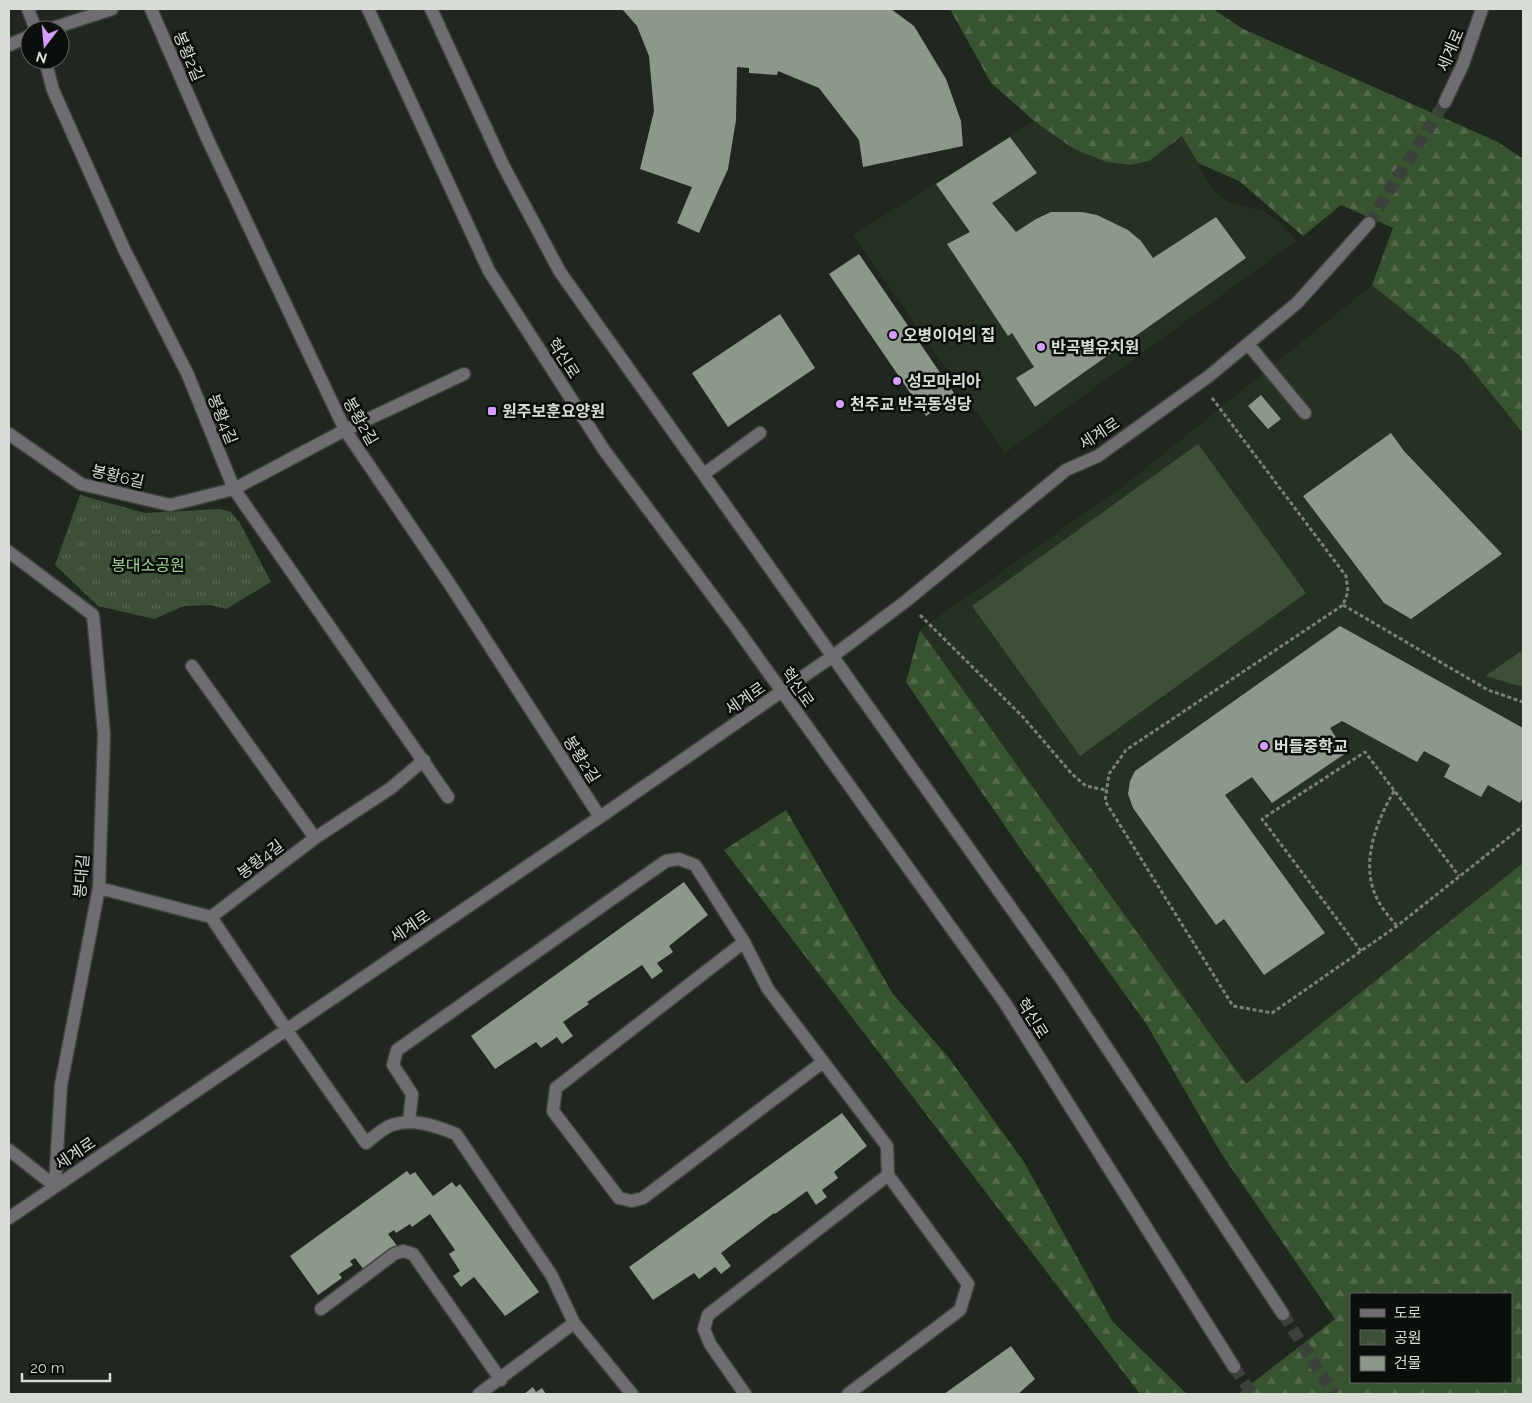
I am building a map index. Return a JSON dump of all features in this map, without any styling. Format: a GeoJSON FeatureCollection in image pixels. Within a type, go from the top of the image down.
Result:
{"type":"FeatureCollection","features":[{"type":"Feature","properties":{"kind":"street"},"geometry":{"type":"LineString","coordinates":[[70,23],[112,9]]}},
{"type":"Feature","properties":{"kind":"street","name":"봉황2길"},"geometry":{"type":"LineString","coordinates":[[152,9],[207,138],[345,430],[448,583],[600,817]]}},
{"type":"Feature","properties":{"kind":"street","name":"혁신로"},"geometry":{"type":"LineString","coordinates":[[368,9],[489,270],[604,450],[782,692],[1005,1002],[1234,1367]]}},
{"type":"Feature","properties":{"kind":"street"},"geometry":{"type":"LineString","coordinates":[[431,9],[503,165],[560,272],[1062,980],[1283,1314]]}},
{"type":"Feature","properties":{"kind":"street","name":"세계로"},"geometry":{"type":"LineString","coordinates":[[1445,102],[1463,64],[1482,9]]}},
{"type":"Feature","properties":{"kind":"street","name":"봉황4길"},"geometry":{"type":"LineString","coordinates":[[48,70],[54,90],[124,249],[188,376],[234,489],[448,797]]}},
{"type":"Feature","properties":{"kind":"street","name":"세계로"},"geometry":{"type":"LineString","coordinates":[[56,1186],[600,817],[833,656],[906,601],[1066,470],[1098,456],[1201,382],[1297,303],[1369,223]]}},
{"type":"Feature","properties":{"kind":"street"},"geometry":{"type":"LineString","coordinates":[[1248,344],[1305,413]]}},
{"type":"Feature","properties":{"kind":"street","name":"봉황6길"},"geometry":{"type":"LineString","coordinates":[[9,434],[81,484],[170,505],[234,489],[345,430],[464,374]]}},
{"type":"Feature","properties":{"kind":"street"},"geometry":{"type":"LineString","coordinates":[[704,474],[760,433]]}},
{"type":"Feature","properties":{"kind":"street","name":"봉대길"},"geometry":{"type":"LineString","coordinates":[[9,552],[93,615],[104,734],[99,888],[61,1085],[56,1186]]}},
{"type":"Feature","properties":{"kind":"street"},"geometry":{"type":"LineString","coordinates":[[192,666],[315,838]]}},
{"type":"Feature","properties":{"kind":"street","name":"봉황4길"},"geometry":{"type":"LineString","coordinates":[[211,917],[315,838],[391,788],[424,760]]}},
{"type":"Feature","properties":{"kind":"street"},"geometry":{"type":"LineString","coordinates":[[409,1122],[412,1094],[393,1065],[397,1050],[666,861],[680,859],[695,865],[744,942],[768,989],[887,1146],[888,1175],[968,1284],[960,1310],[848,1394]]}},
{"type":"Feature","properties":{"kind":"street"},"geometry":{"type":"LineString","coordinates":[[99,888],[211,917],[366,1143],[390,1125],[409,1122],[431,1124],[456,1134],[552,1276],[574,1323],[632,1394]]}},
{"type":"Feature","properties":{"kind":"street"},"geometry":{"type":"LineString","coordinates":[[744,942],[556,1088],[553,1111],[619,1198],[632,1201],[643,1198],[823,1062]]}},
{"type":"Feature","properties":{"kind":"street"},"geometry":{"type":"LineString","coordinates":[[9,1150],[56,1186],[9,1218]]}},
{"type":"Feature","properties":{"kind":"street"},"geometry":{"type":"LineString","coordinates":[[744,1394],[710,1344],[704,1329],[708,1315],[888,1175]]}},
{"type":"Feature","properties":{"kind":"street"},"geometry":{"type":"LineString","coordinates":[[321,1309],[394,1254],[403,1251],[412,1254],[501,1380]]}},
{"type":"Feature","properties":{"kind":"street"},"geometry":{"type":"LineString","coordinates":[[479,1394],[501,1380],[574,1323]]}},
{"type":"Feature","properties":{"kind":"path"},"geometry":{"type":"LineString","coordinates":[[1201,382],[1346,576],[1348,592],[1343,606],[1126,750],[1109,774],[1105,802],[1233,1006],[1272,1013],[1396,926],[1523,826]]}},
{"type":"Feature","properties":{"kind":"path"},"geometry":{"type":"LineString","coordinates":[[906,601],[1023,717],[1072,774],[1086,786],[1106,790]]}},
{"type":"Feature","properties":{"kind":"path"},"geometry":{"type":"LineString","coordinates":[[1343,606],[1488,690],[1523,702]]}},
{"type":"Feature","properties":{"kind":"path"},"geometry":{"type":"LineString","coordinates":[[1360,951],[1262,818],[1366,752],[1459,877]]}},
{"type":"Feature","properties":{"kind":"path"},"geometry":{"type":"LineString","coordinates":[[1394,791],[1381,813],[1374,831],[1370,870],[1380,904],[1396,926]]}},
{"type":"Feature","properties":{"kind":"shaded area","name":"반곡별유치원"},"geometry":{"type":"Polygon","coordinates":[[[1034,121],[1074,149],[1106,162],[1130,165],[1149,161],[1182,136],[1212,188],[1228,202],[1264,211],[1281,223],[1296,241],[1005,453],[853,235],[1034,121]]]}},
{"type":"Feature","properties":{"kind":"shaded area","name":"버들중학교"},"geometry":{"type":"Polygon","coordinates":[[[1372,285],[1461,357],[1523,433],[1523,863],[1246,1085],[920,630],[1134,478],[1372,285]]]}},
{"type":"Feature","properties":{"kind":"green space"},"geometry":{"type":"Polygon","coordinates":[[[950,9],[1213,9],[1243,29],[1498,142],[1523,159],[1523,433],[1461,357],[1372,285],[1393,228],[1341,205],[1303,236],[1239,181],[1198,163],[1182,136],[1149,161],[1130,165],[1106,162],[1074,149],[1034,121],[991,83],[950,9]]]}},
{"type":"Feature","properties":{"kind":"green space"},"geometry":{"type":"Polygon","coordinates":[[[1198,444],[1306,593],[1080,756],[972,606],[1198,444]]]}},
{"type":"Feature","properties":{"kind":"green space","name":"봉대소공원"},"geometry":{"type":"Polygon","coordinates":[[[80,495],[145,513],[220,509],[231,512],[240,523],[271,582],[226,609],[211,605],[184,606],[154,619],[98,606],[55,565],[80,495]]]}},
{"type":"Feature","properties":{"kind":"green space"},"geometry":{"type":"Polygon","coordinates":[[[920,630],[1246,1084],[1523,863],[1523,1394],[1238,1394],[1335,1319],[1221,1153],[1147,1025],[1020,848],[906,682],[920,630]]]}},
{"type":"Feature","properties":{"kind":"green space"},"geometry":{"type":"Polygon","coordinates":[[[1523,650],[1523,687],[1485,676],[1523,650]]]}},
{"type":"Feature","properties":{"kind":"green space"},"geometry":{"type":"Polygon","coordinates":[[[786,810],[893,994],[949,1058],[1024,1162],[1113,1322],[1187,1394],[1140,1394],[724,850],[786,810]]]}},
{"type":"Feature","properties":{"kind":"building"},"geometry":{"type":"Polygon","coordinates":[[[622,9],[891,9],[914,26],[946,79],[961,121],[963,146],[863,167],[859,140],[819,88],[778,71],[777,75],[749,73],[749,68],[737,67],[736,120],[728,169],[699,233],[677,223],[692,187],[640,169],[654,111],[649,56],[637,26],[622,9]]]}},
{"type":"Feature","properties":{"kind":"building"},"geometry":{"type":"Polygon","coordinates":[[[1010,137],[1037,173],[992,203],[1016,232],[1051,212],[1082,212],[1097,215],[1128,230],[1141,241],[1153,258],[1216,217],[1246,258],[1035,407],[1016,378],[1034,367],[1012,333],[1008,336],[947,244],[970,232],[936,184],[1010,137]]]}},
{"type":"Feature","properties":{"kind":"building","name":"오병이어의 집"},"geometry":{"type":"Polygon","coordinates":[[[859,254],[956,396],[926,416],[829,274],[859,254]]]}},
{"type":"Feature","properties":{"kind":"building"},"geometry":{"type":"Polygon","coordinates":[[[780,314],[815,368],[728,427],[692,373],[780,314]]]}},
{"type":"Feature","properties":{"kind":"building"},"geometry":{"type":"Polygon","coordinates":[[[1261,395],[1281,419],[1268,429],[1248,406],[1261,395]]]}},
{"type":"Feature","properties":{"kind":"building"},"geometry":{"type":"Polygon","coordinates":[[[1391,433],[1404,451],[1502,554],[1411,619],[1384,603],[1303,496],[1391,433]]]}},
{"type":"Feature","properties":{"kind":"building"},"geometry":{"type":"Polygon","coordinates":[[[1340,626],[1523,728],[1523,797],[1520,803],[1488,785],[1481,797],[1444,777],[1450,765],[1424,751],[1417,762],[1342,721],[1330,728],[1346,753],[1272,803],[1252,777],[1225,795],[1325,933],[1264,975],[1224,919],[1216,925],[1133,808],[1128,794],[1130,781],[1135,771],[1340,626]]]}},
{"type":"Feature","properties":{"kind":"building"},"geometry":{"type":"Polygon","coordinates":[[[684,882],[708,915],[669,946],[673,952],[657,963],[663,971],[652,979],[642,965],[587,1002],[589,1004],[563,1022],[573,1036],[562,1044],[557,1037],[541,1048],[536,1042],[495,1069],[471,1036],[684,882]]]}},
{"type":"Feature","properties":{"kind":"building"},"geometry":{"type":"Polygon","coordinates":[[[842,1113],[867,1146],[834,1172],[838,1178],[822,1190],[827,1197],[816,1205],[807,1191],[721,1253],[731,1266],[721,1274],[715,1267],[699,1279],[694,1273],[653,1300],[629,1267],[842,1113]]]}},
{"type":"Feature","properties":{"kind":"building"},"geometry":{"type":"Polygon","coordinates":[[[407,1171],[410,1175],[415,1172],[433,1196],[452,1182],[456,1187],[460,1184],[539,1292],[505,1316],[474,1277],[461,1287],[453,1276],[460,1271],[449,1254],[455,1250],[430,1214],[412,1227],[410,1224],[396,1233],[394,1230],[388,1234],[398,1247],[364,1270],[355,1258],[350,1261],[353,1265],[339,1274],[342,1278],[318,1295],[290,1256],[407,1171]]]}},
{"type":"Feature","properties":{"kind":"building"},"geometry":{"type":"Polygon","coordinates":[[[1011,1346],[1035,1379],[1018,1394],[944,1394],[1011,1346]]]}},
{"type":"Feature","properties":{"kind":"building"},"geometry":{"type":"Polygon","coordinates":[[[533,1387],[536,1392],[542,1388],[546,1394],[524,1394],[533,1387]]]}},
{"type":"Feature","properties":{"kind":"tunnel"},"geometry":{"type":"LineString","coordinates":[[1369,223],[1445,102]]}},
{"type":"Feature","properties":{"kind":"tunnel"},"geometry":{"type":"LineString","coordinates":[[1283,1314],[1334,1394]]}},
{"type":"Feature","properties":{"kind":"tunnel"},"geometry":{"type":"LineString","coordinates":[[1234,1367],[1252,1394]]}},
{"type":"Feature","properties":{"kind":"place","name":"오병이어의 집"},"geometry":{"type":"Point","coordinates":[893,335]}},
{"type":"Feature","properties":{"kind":"place","name":"반곡별유치원"},"geometry":{"type":"Point","coordinates":[1041,347]}},
{"type":"Feature","properties":{"kind":"place","name":"성모마리아"},"geometry":{"type":"Point","coordinates":[897,381]}},
{"type":"Feature","properties":{"kind":"place","name":"천주교 반곡동성당"},"geometry":{"type":"Point","coordinates":[840,404]}},
{"type":"Feature","properties":{"kind":"place","name":"원주보훈요양원"},"geometry":{"type":"Point","coordinates":[492,411]}},
{"type":"Feature","properties":{"kind":"place","name":"버들중학교"},"geometry":{"type":"Point","coordinates":[1264,746]}}]}
